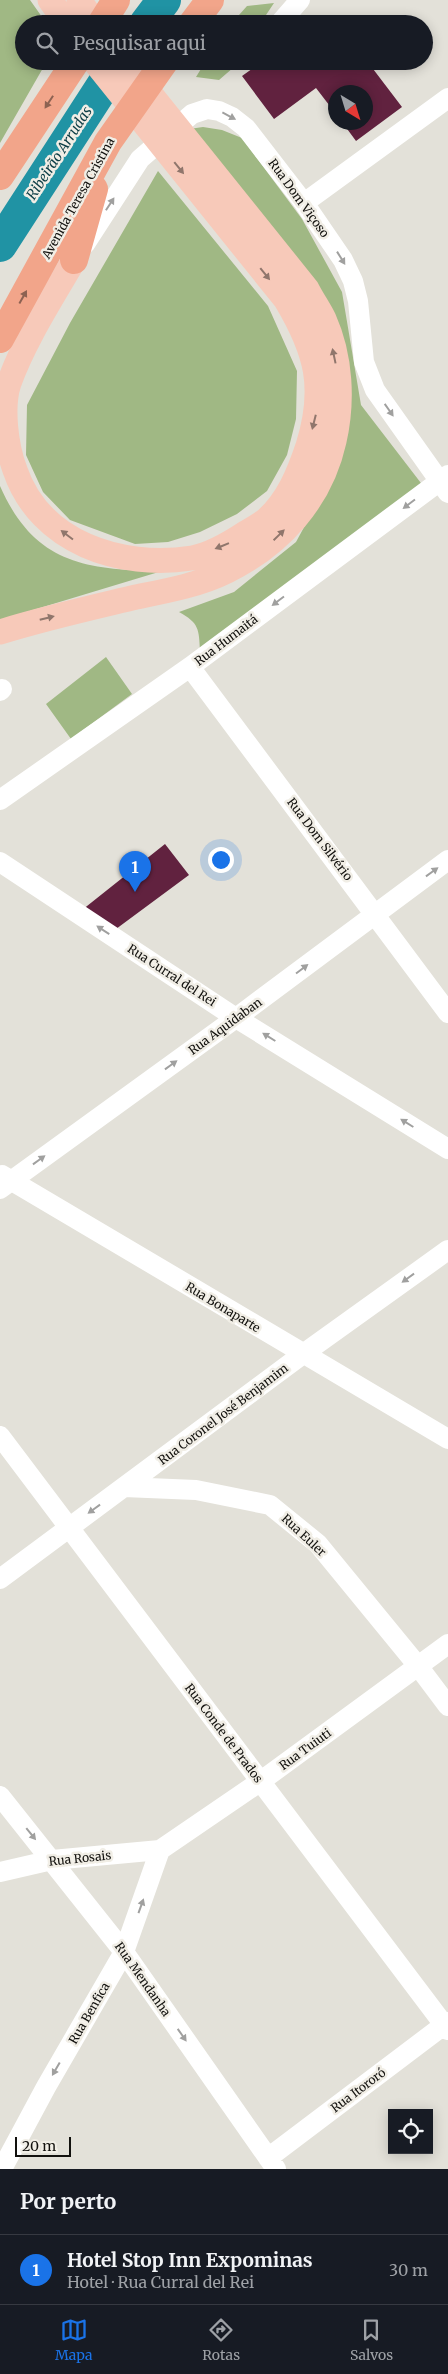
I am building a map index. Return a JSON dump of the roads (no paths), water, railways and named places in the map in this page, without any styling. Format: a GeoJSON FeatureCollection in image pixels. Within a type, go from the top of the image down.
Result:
{"type":"FeatureCollection","features":[{"type":"Feature","properties":{"kind":"highway"},"geometry":{"type":"LineString","coordinates":[[107,15],[116,0]]}},
{"type":"Feature","properties":{"kind":"highway"},"geometry":{"type":"LineString","coordinates":[[199,15],[210,0]]}},
{"type":"Feature","properties":{"kind":"highway"},"geometry":{"type":"LineString","coordinates":[[0,176],[70,70]]}},
{"type":"Feature","properties":{"kind":"highway","name":"Avenida Teresa Cristina"},"geometry":{"type":"LineString","coordinates":[[0,339],[108,142],[159,70]]}},
{"type":"Feature","properties":{"kind":"highway"},"geometry":{"type":"LineString","coordinates":[[74,260],[108,142]]}},
{"type":"Feature","properties":{"kind":"main road"},"geometry":{"type":"LineString","coordinates":[[50,0],[61,15]]}},
{"type":"Feature","properties":{"kind":"main road"},"geometry":{"type":"LineString","coordinates":[[79,0],[90,15]]}},
{"type":"Feature","properties":{"kind":"main road"},"geometry":{"type":"LineString","coordinates":[[74,260],[37,325],[9,384],[5,421],[8,444],[19,483],[37,513],[72,540],[111,555],[146,560],[193,558],[231,542],[266,520],[286,498],[300,470],[318,408],[317,381],[312,354],[301,325],[286,300],[101,70]]}},
{"type":"Feature","properties":{"kind":"main road"},"geometry":{"type":"LineString","coordinates":[[0,632],[41,619],[173,589],[226,572],[269,545],[296,519],[318,486],[331,455],[339,419],[340,386],[333,350],[324,319],[306,289],[254,221],[131,70]]}},
{"type":"Feature","properties":{"kind":"street"},"geometry":{"type":"LineString","coordinates":[[287,15],[300,0]]}},
{"type":"Feature","properties":{"kind":"street"},"geometry":{"type":"LineString","coordinates":[[304,203],[448,98]]}},
{"type":"Feature","properties":{"kind":"street","name":"Rua Dom Viçoso"},"geometry":{"type":"LineString","coordinates":[[74,260],[140,159],[192,114],[206,109],[219,111],[232,117],[246,128],[304,203],[343,260],[353,281],[358,301],[364,362],[375,390],[445,483]]}},
{"type":"Feature","properties":{"kind":"street","name":"Rua Humaitá"},"geometry":{"type":"LineString","coordinates":[[0,800],[445,483]]}},
{"type":"Feature","properties":{"kind":"street","name":"Rua Dom Silvério"},"geometry":{"type":"LineString","coordinates":[[190,666],[376,913],[448,1013]]}},
{"type":"Feature","properties":{"kind":"street","name":"Rua Aquidaban"},"geometry":{"type":"LineString","coordinates":[[4,1181],[236,1018],[448,860]]}},
{"type":"Feature","properties":{"kind":"street","name":"Rua Curral del Rei"},"geometry":{"type":"LineString","coordinates":[[0,862],[236,1018],[448,1149]]}},
{"type":"Feature","properties":{"kind":"street","name":"Rua Bonaparte"},"geometry":{"type":"LineString","coordinates":[[4,1181],[448,1438]]}},
{"type":"Feature","properties":{"kind":"street","name":"Rua Coronel José Benjamim"},"geometry":{"type":"LineString","coordinates":[[0,1580],[303,1354],[448,1250]]}},
{"type":"Feature","properties":{"kind":"street","name":"Rua Conde de Prados"},"geometry":{"type":"LineString","coordinates":[[0,1436],[447,2025]]}},
{"type":"Feature","properties":{"kind":"street","name":"Rua Euler"},"geometry":{"type":"LineString","coordinates":[[124,1487],[196,1490],[270,1505],[318,1544],[418,1666],[448,1706]]}},
{"type":"Feature","properties":{"kind":"street","name":"Rua Tuiuti"},"geometry":{"type":"LineString","coordinates":[[160,1850],[261,1781],[448,1644]]}},
{"type":"Feature","properties":{"kind":"street","name":"Rua Mendanha"},"geometry":{"type":"LineString","coordinates":[[0,1796],[124,1952],[272,2164]]}},
{"type":"Feature","properties":{"kind":"street","name":"Rua Rosais"},"geometry":{"type":"LineString","coordinates":[[0,1872],[52,1860],[160,1850]]}},
{"type":"Feature","properties":{"kind":"street","name":"Rua Benfica"},"geometry":{"type":"LineString","coordinates":[[2,2169],[46,2087],[124,1952],[160,1850]]}},
{"type":"Feature","properties":{"kind":"street","name":"Rua Itororó"},"geometry":{"type":"LineString","coordinates":[[272,2164],[447,2025]]}},
{"type":"Feature","properties":{"kind":"waterway","name":"Ribeirão Arrudas"},"geometry":{"type":"LineString","coordinates":[[153,15],[164,0]]}},
{"type":"Feature","properties":{"kind":"waterway","name":"Ribeirão Arrudas"},"geometry":{"type":"LineString","coordinates":[[0,245],[113,70]]}},
{"type":"Feature","properties":{"kind":"place","name":"Hotel Stop Inn Expominas"},"geometry":{"type":"Point","coordinates":[135,892]}}]}
